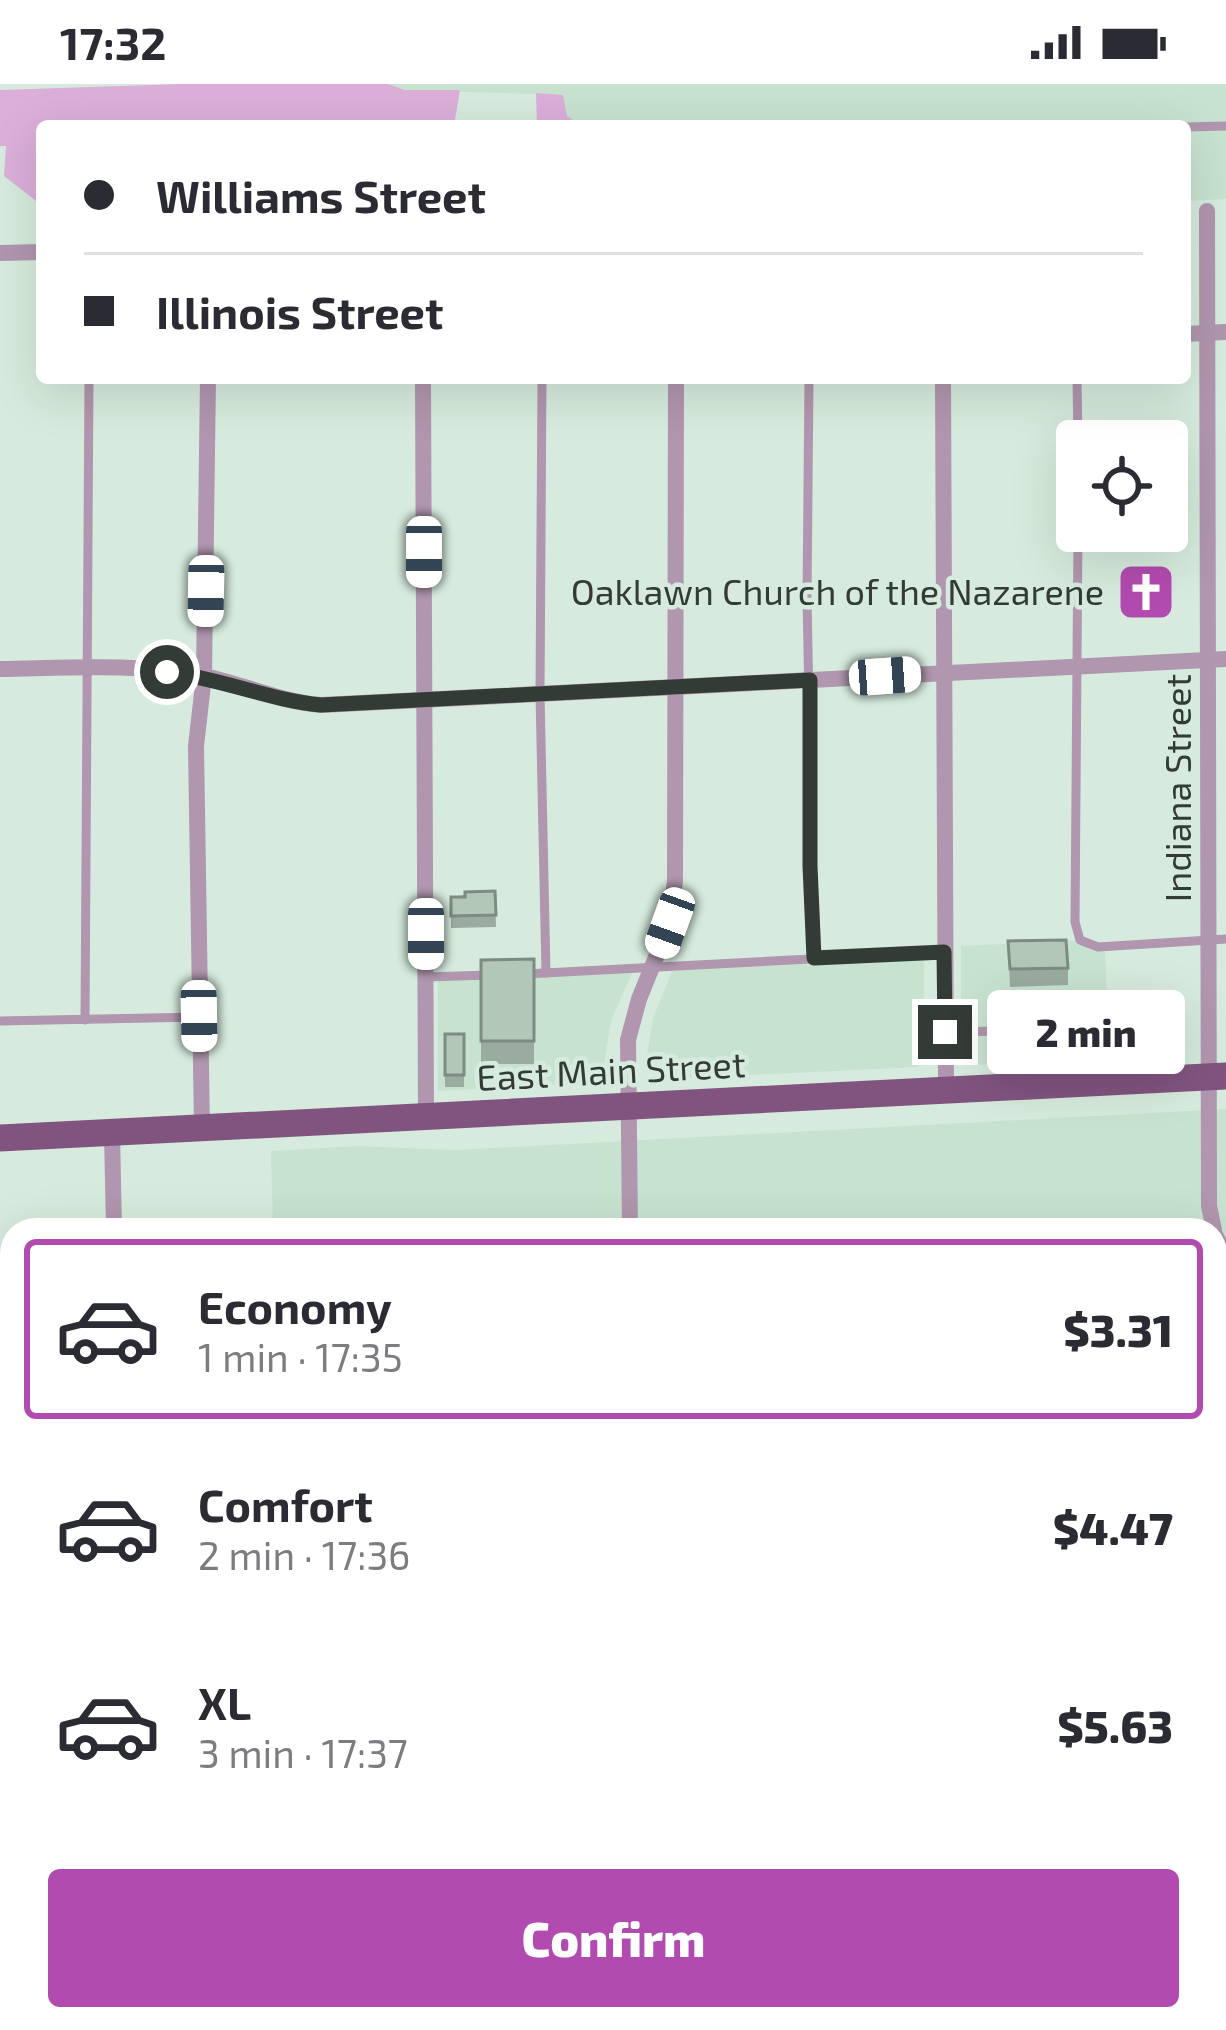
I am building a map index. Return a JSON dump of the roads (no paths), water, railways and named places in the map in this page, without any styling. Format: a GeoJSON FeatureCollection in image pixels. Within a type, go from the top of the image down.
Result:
{"type":"FeatureCollection","features":[{"type":"Feature","properties":{"kind":"main road","name":"East Main Street"},"geometry":{"type":"LineString","coordinates":[[0,1138],[1219,1077]]}},
{"type":"Feature","properties":{"kind":"street","name":"Indiana Street"},"geometry":{"type":"LineString","coordinates":[[1207,211],[1217,333],[1219,1077],[1212,1218]]}},
{"type":"Feature","properties":{"kind":"street"},"geometry":{"type":"LineString","coordinates":[[0,253],[36,253]]}},
{"type":"Feature","properties":{"kind":"street"},"geometry":{"type":"LineString","coordinates":[[202,1129],[196,746],[204,676],[208,384]]}},
{"type":"Feature","properties":{"kind":"street"},"geometry":{"type":"LineString","coordinates":[[424,384],[426,1116]]}},
{"type":"Feature","properties":{"kind":"street"},"geometry":{"type":"LineString","coordinates":[[630,1218],[628,1040],[670,923],[675,880],[676,384]]}},
{"type":"Feature","properties":{"kind":"street"},"geometry":{"type":"LineString","coordinates":[[943,384],[946,1090]]}},
{"type":"Feature","properties":{"kind":"street"},"geometry":{"type":"LineString","coordinates":[[0,668],[130,667],[204,676],[298,703],[1218,659]]}},
{"type":"Feature","properties":{"kind":"street"},"geometry":{"type":"LineString","coordinates":[[112,1133],[114,1218]]}},
{"type":"Feature","properties":{"kind":"lane"},"geometry":{"type":"LineString","coordinates":[[1191,127],[1226,126]]}},
{"type":"Feature","properties":{"kind":"lane"},"geometry":{"type":"LineString","coordinates":[[86,1020],[88,384]]}},
{"type":"Feature","properties":{"kind":"lane"},"geometry":{"type":"LineString","coordinates":[[542,384],[540,694],[546,973]]}},
{"type":"Feature","properties":{"kind":"lane"},"geometry":{"type":"LineString","coordinates":[[809,384],[814,958]]}},
{"type":"Feature","properties":{"kind":"lane"},"geometry":{"type":"LineString","coordinates":[[1077,384],[1078,420]]}},
{"type":"Feature","properties":{"kind":"lane"},"geometry":{"type":"LineString","coordinates":[[1077,552],[1075,922],[1080,940],[1105,947],[1218,940]]}},
{"type":"Feature","properties":{"kind":"lane"},"geometry":{"type":"LineString","coordinates":[[426,977],[944,952]]}},
{"type":"Feature","properties":{"kind":"lane"},"geometry":{"type":"LineString","coordinates":[[0,1021],[199,1016]]}},
{"type":"Feature","properties":{"kind":"lane"},"geometry":{"type":"LineString","coordinates":[[945,1032],[1003,1031],[1003,1054],[1085,1052],[1087,1084]]}},
{"type":"Feature","properties":{"kind":"place","name":"Oaklawn Church of the Nazarene"},"geometry":{"type":"Point","coordinates":[1146,592]}}]}
